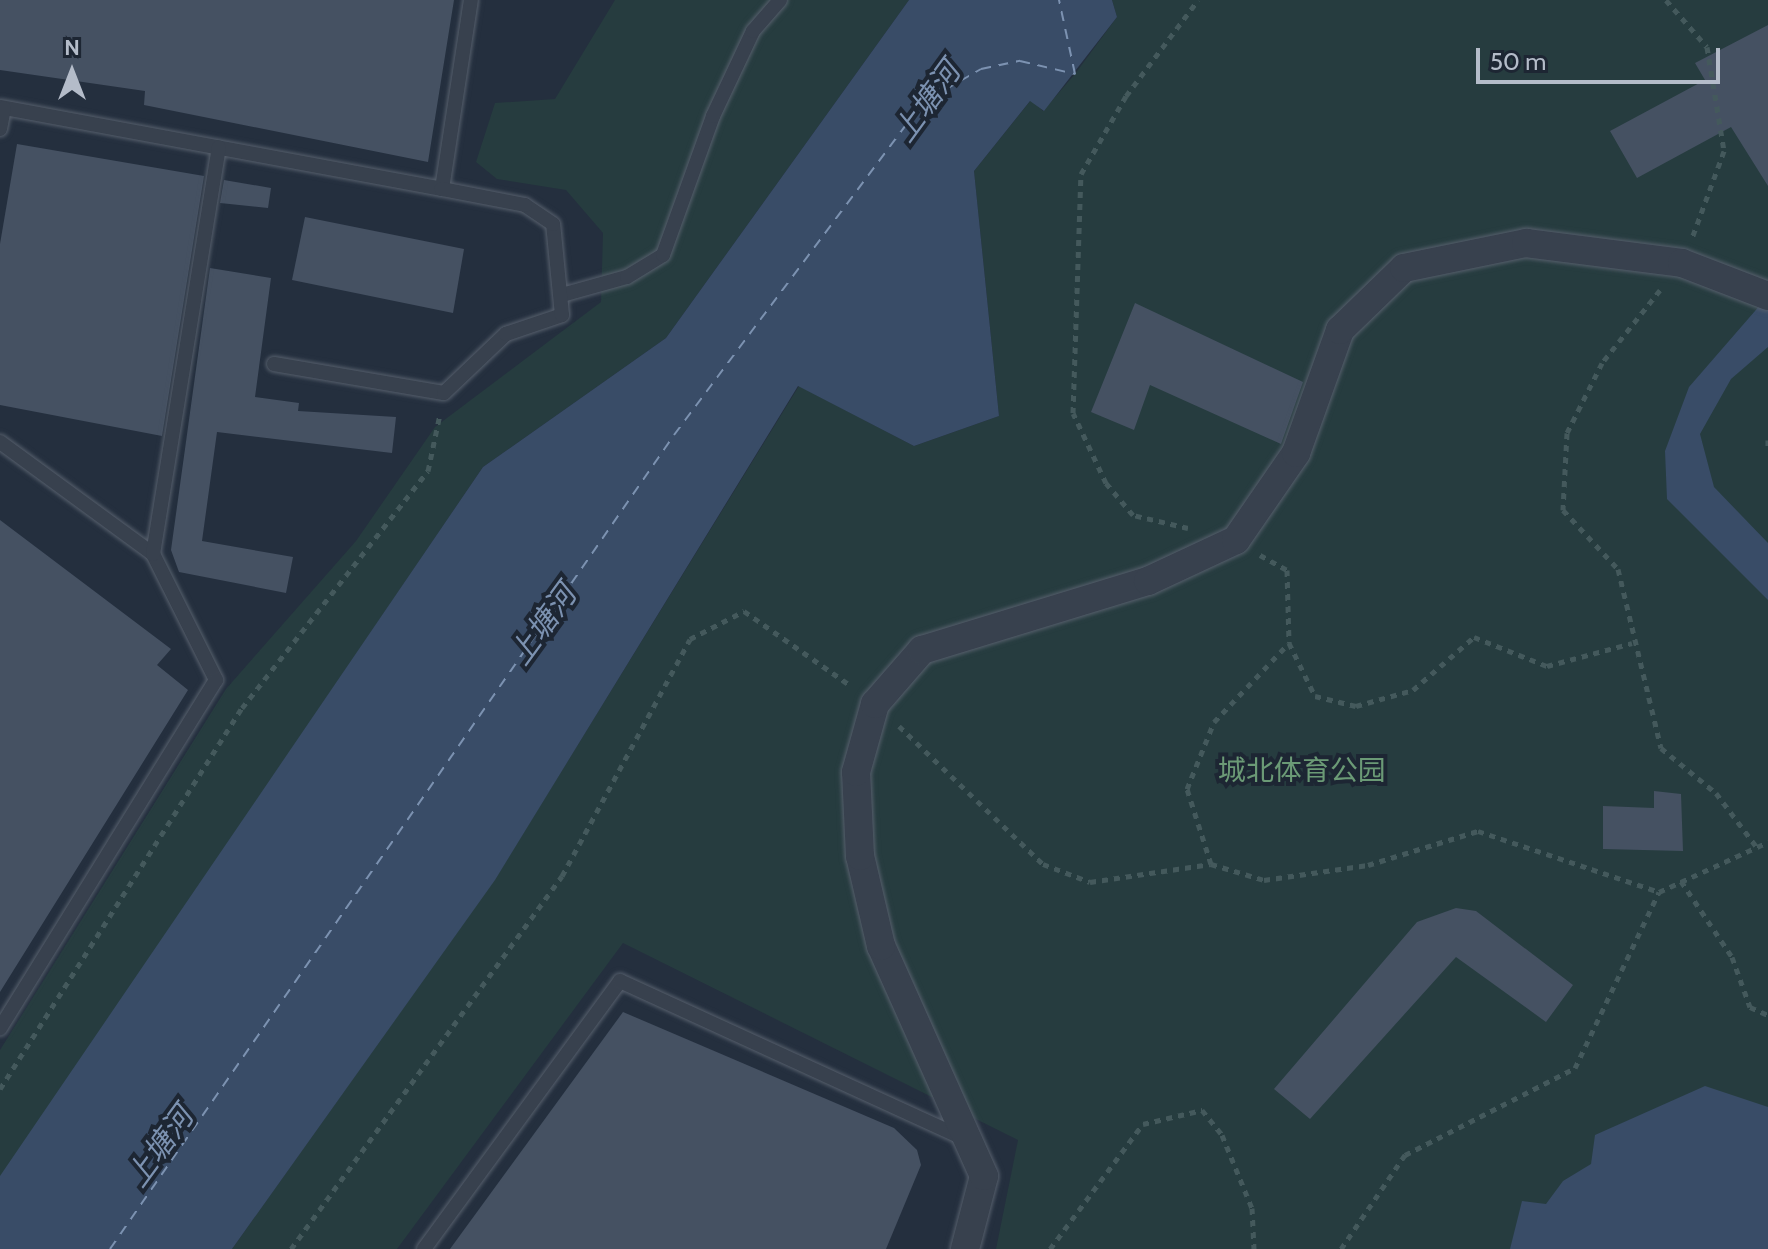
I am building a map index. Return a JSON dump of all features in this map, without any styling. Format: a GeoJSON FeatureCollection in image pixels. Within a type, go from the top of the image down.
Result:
{"type":"FeatureCollection","features":[{"type":"Feature","properties":{"kind":"street"},"geometry":{"type":"LineString","coordinates":[[965,1249],[984,1176],[976,1147],[881,946],[863,871],[856,772],[875,704],[922,650],[1148,581],[1236,540],[1296,453],[1340,330],[1404,268],[1526,243],[1682,263],[1768,296]]}},
{"type":"Feature","properties":{"kind":"lane"},"geometry":{"type":"LineString","coordinates":[[442,189],[471,0]]}},
{"type":"Feature","properties":{"kind":"lane"},"geometry":{"type":"LineString","coordinates":[[562,295],[627,277],[663,255],[713,116],[753,31],[780,0]]}},
{"type":"Feature","properties":{"kind":"lane"},"geometry":{"type":"LineString","coordinates":[[0,129],[2,108],[525,205],[553,224],[562,315],[506,334],[444,393],[274,364]]}},
{"type":"Feature","properties":{"kind":"lane"},"geometry":{"type":"LineString","coordinates":[[153,554],[219,147]]}},
{"type":"Feature","properties":{"kind":"lane"},"geometry":{"type":"LineString","coordinates":[[0,442],[153,554],[216,680],[0,1028]]}},
{"type":"Feature","properties":{"kind":"lane"},"geometry":{"type":"LineString","coordinates":[[424,1249],[620,981],[976,1147]]}},
{"type":"Feature","properties":{"kind":"path"},"geometry":{"type":"LineString","coordinates":[[1198,0],[1126,96],[1081,174],[1073,413],[1106,483],[1133,515],[1236,540],[1287,570],[1289,643],[1315,696],[1356,706],[1413,690],[1474,637],[1547,666],[1632,643]]}},
{"type":"Feature","properties":{"kind":"path"},"geometry":{"type":"LineString","coordinates":[[1666,0],[1707,47],[1724,151],[1682,263],[1602,363],[1567,433],[1563,510],[1618,569],[1632,643],[1661,748],[1716,793],[1756,846]]}},
{"type":"Feature","properties":{"kind":"path"},"geometry":{"type":"LineString","coordinates":[[0,1089],[242,708],[428,471],[444,393]]}},
{"type":"Feature","properties":{"kind":"path"},"geometry":{"type":"LineString","coordinates":[[1768,440],[1768,449]]}},
{"type":"Feature","properties":{"kind":"path"},"geometry":{"type":"LineString","coordinates":[[291,1249],[562,876],[690,639],[744,611],[875,704],[1043,864],[1090,882],[1211,864],[1264,880],[1368,865],[1478,831],[1659,892]]}},
{"type":"Feature","properties":{"kind":"path"},"geometry":{"type":"LineString","coordinates":[[1211,864],[1187,789],[1214,722],[1289,643]]}},
{"type":"Feature","properties":{"kind":"path"},"geometry":{"type":"LineString","coordinates":[[1341,1249],[1405,1155],[1575,1068],[1659,892],[1768,842]]}},
{"type":"Feature","properties":{"kind":"path"},"geometry":{"type":"LineString","coordinates":[[1681,881],[1732,957],[1750,1007],[1768,1015]]}},
{"type":"Feature","properties":{"kind":"path"},"geometry":{"type":"LineString","coordinates":[[1050,1249],[1143,1124],[1202,1110],[1222,1135],[1252,1208],[1254,1249]]}},
{"type":"Feature","properties":{"kind":"green space"},"geometry":{"type":"Polygon","coordinates":[[[615,0],[909,0],[666,338],[483,467],[0,1179],[0,1050],[226,689],[356,541],[435,427],[601,302],[603,233],[566,190],[497,179],[476,162],[495,103],[555,99],[615,0]]]}},
{"type":"Feature","properties":{"kind":"green space","name":"城北体育公园"},"geometry":{"type":"Polygon","coordinates":[[[1112,0],[1768,0],[1768,1249],[996,1249],[1018,1140],[623,943],[397,1249],[232,1249],[495,879],[799,386],[914,446],[999,416],[974,171],[1031,100],[1043,111],[1075,74],[1117,17],[1112,0]]]}},
{"type":"Feature","properties":{"kind":"water","name":"上塘河"},"geometry":{"type":"Polygon","coordinates":[[[909,0],[1112,0],[1117,17],[1044,111],[1030,101],[974,171],[999,416],[914,446],[798,386],[495,880],[232,1249],[0,1249],[0,1176],[483,467],[666,338],[909,0]]]}},
{"type":"Feature","properties":{"kind":"water"},"geometry":{"type":"Polygon","coordinates":[[[1768,296],[1768,347],[1731,379],[1700,434],[1714,487],[1768,543],[1768,600],[1667,499],[1665,451],[1689,387],[1768,296]]]}},
{"type":"Feature","properties":{"kind":"water"},"geometry":{"type":"Polygon","coordinates":[[[1705,1086],[1768,1107],[1768,1249],[1510,1249],[1522,1201],[1546,1204],[1563,1181],[1591,1164],[1595,1135],[1705,1086]]]}},
{"type":"Feature","properties":{"kind":"building"},"geometry":{"type":"Polygon","coordinates":[[[0,0],[454,0],[428,162],[144,105],[145,91],[0,70],[0,0]]]}},
{"type":"Feature","properties":{"kind":"building"},"geometry":{"type":"Polygon","coordinates":[[[1768,25],[1768,186],[1731,127],[1637,178],[1610,131],[1705,80],[1695,63],[1768,25]]]}},
{"type":"Feature","properties":{"kind":"building"},"geometry":{"type":"Polygon","coordinates":[[[17,144],[204,176],[162,436],[0,405],[0,244],[17,144]]]}},
{"type":"Feature","properties":{"kind":"building"},"geometry":{"type":"Polygon","coordinates":[[[224,180],[271,188],[268,208],[220,203],[224,180]]]}},
{"type":"Feature","properties":{"kind":"building"},"geometry":{"type":"Polygon","coordinates":[[[305,217],[464,249],[453,313],[292,280],[305,217]]]}},
{"type":"Feature","properties":{"kind":"building"},"geometry":{"type":"Polygon","coordinates":[[[210,268],[271,278],[255,397],[299,403],[298,411],[396,417],[392,453],[217,432],[202,541],[293,557],[286,593],[179,572],[171,550],[210,268]]]}},
{"type":"Feature","properties":{"kind":"building"},"geometry":{"type":"Polygon","coordinates":[[[1135,303],[1303,382],[1281,444],[1150,385],[1134,430],[1091,412],[1135,303]]]}},
{"type":"Feature","properties":{"kind":"building"},"geometry":{"type":"Polygon","coordinates":[[[0,520],[171,649],[157,665],[188,690],[0,992],[0,520]]]}},
{"type":"Feature","properties":{"kind":"building"},"geometry":{"type":"Polygon","coordinates":[[[1654,791],[1681,794],[1683,851],[1603,849],[1603,806],[1654,808],[1654,791]]]}},
{"type":"Feature","properties":{"kind":"building"},"geometry":{"type":"Polygon","coordinates":[[[1456,908],[1476,911],[1573,985],[1546,1022],[1456,957],[1310,1119],[1274,1089],[1417,922],[1456,908]]]}},
{"type":"Feature","properties":{"kind":"building"},"geometry":{"type":"Polygon","coordinates":[[[623,1012],[894,1128],[917,1150],[921,1165],[886,1249],[450,1249],[623,1012]]]}},
{"type":"Feature","properties":{"kind":"ferry route"},"geometry":{"type":"LineString","coordinates":[[110,1249],[674,435],[909,121],[929,99],[981,69],[1020,61],[1075,74],[1059,0]]}}]}
